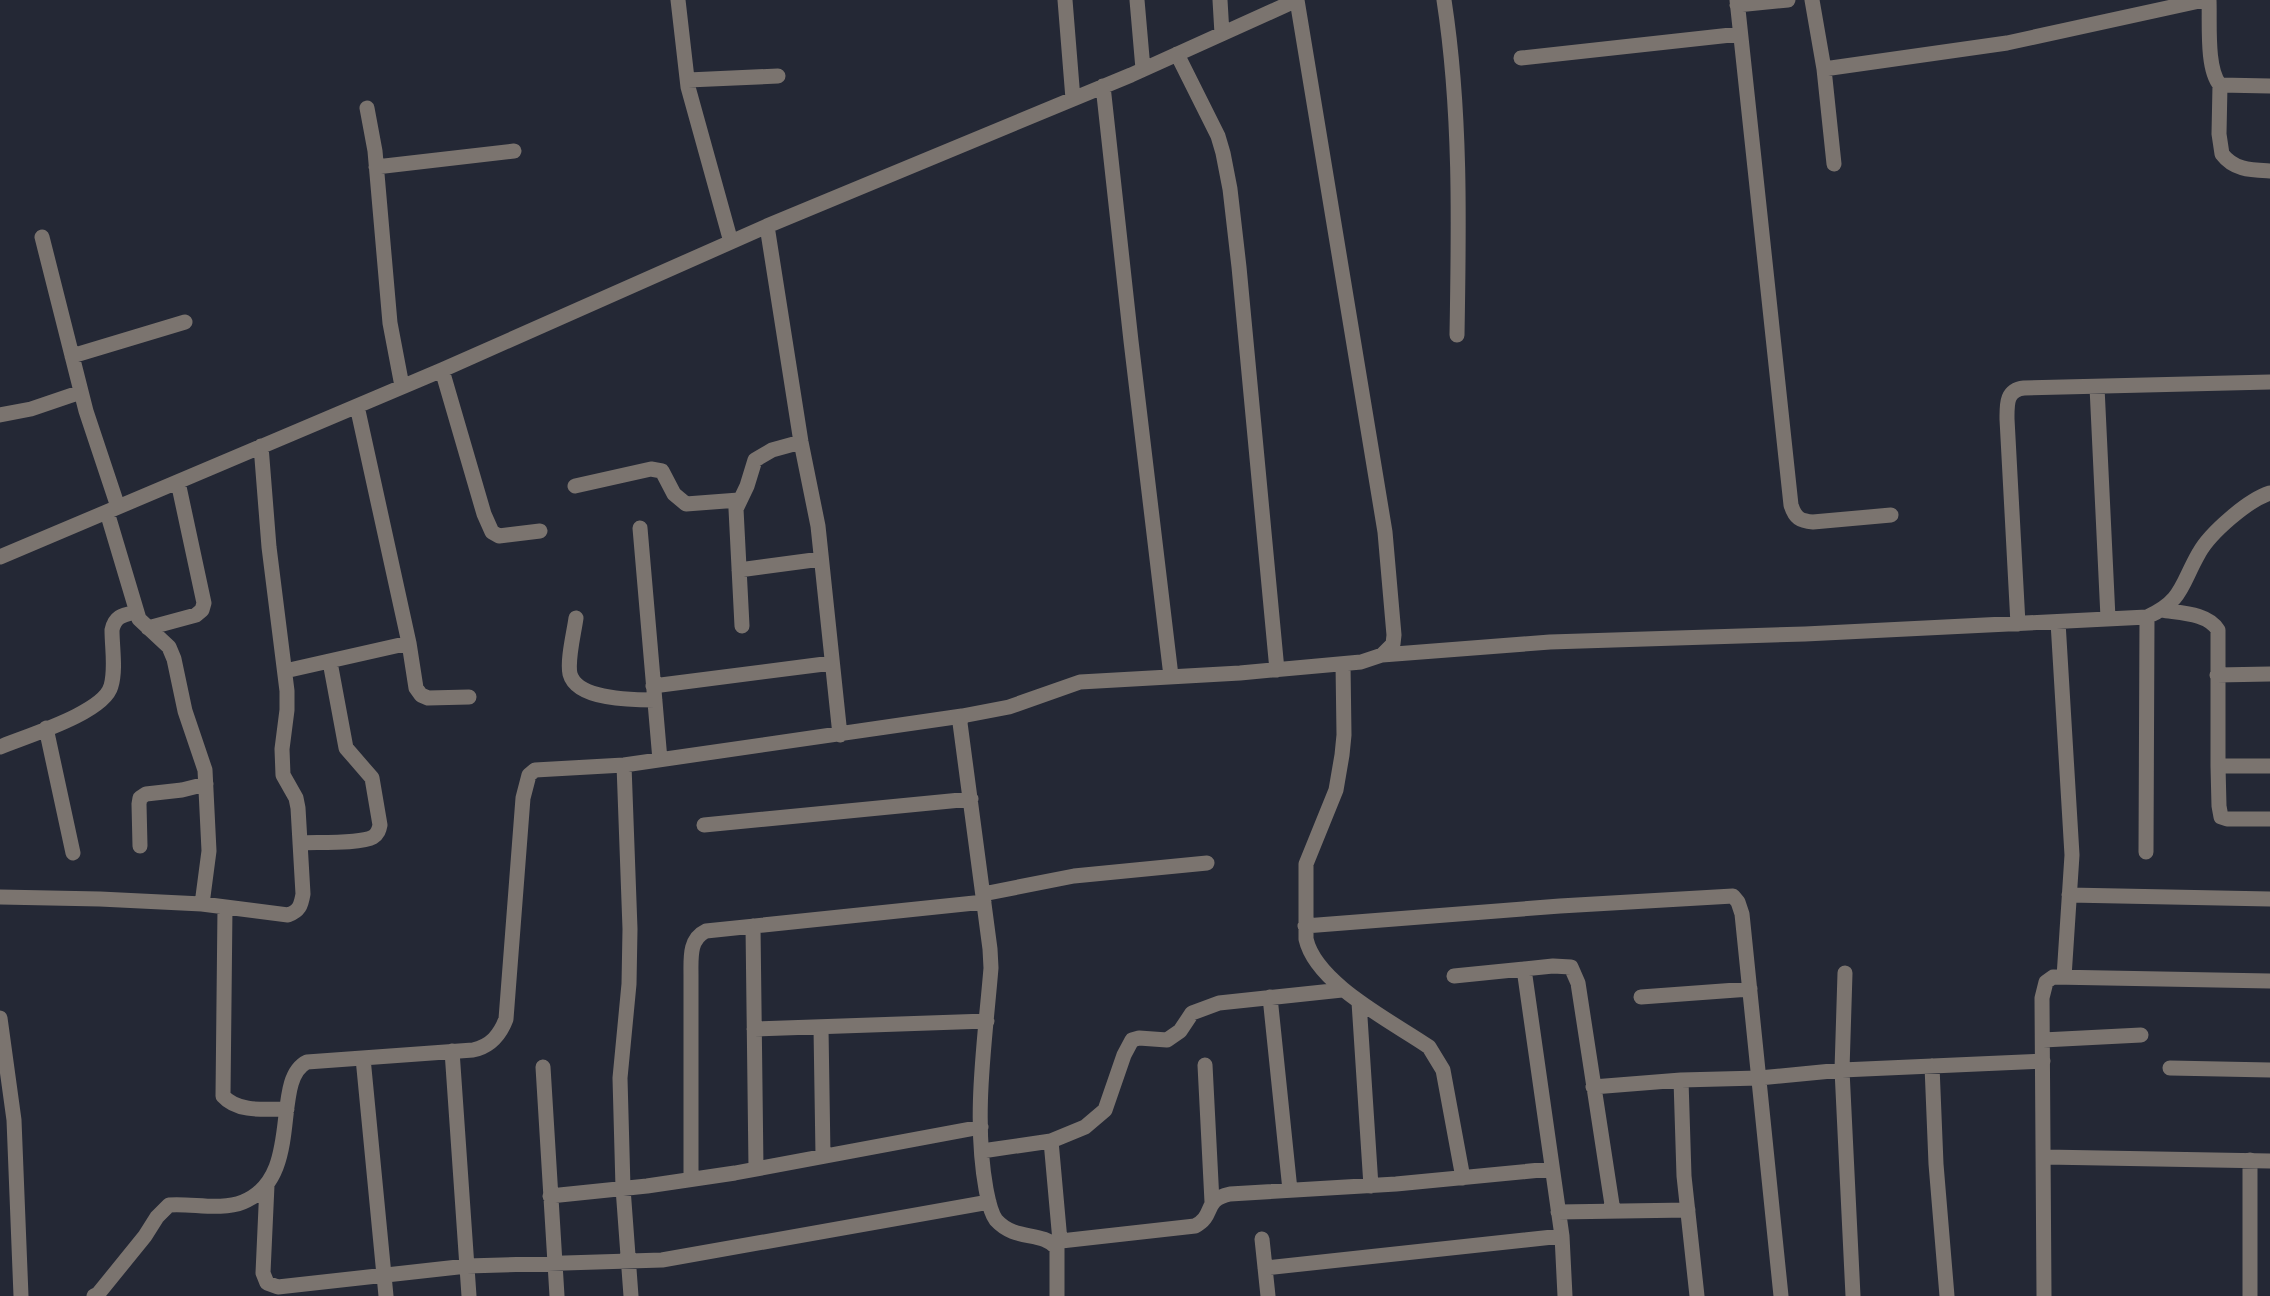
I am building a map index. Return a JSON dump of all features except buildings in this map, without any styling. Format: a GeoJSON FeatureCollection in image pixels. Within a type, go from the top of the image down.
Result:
{"type":"FeatureCollection","features":[{"type":"Feature","properties":{"kind":"street"},"geometry":{"type":"LineString","coordinates":[[678,0],[688,80],[731,242]]}},
{"type":"Feature","properties":{"kind":"street"},"geometry":{"type":"LineString","coordinates":[[1065,0],[1072,99]]}},
{"type":"Feature","properties":{"kind":"street"},"geometry":{"type":"LineString","coordinates":[[1137,0],[1143,69]]}},
{"type":"Feature","properties":{"kind":"street"},"geometry":{"type":"LineString","coordinates":[[1220,0],[1222,34]]}},
{"type":"Feature","properties":{"kind":"street"},"geometry":{"type":"LineString","coordinates":[[0,557],[442,370],[767,226],[1143,69],[1297,0],[1385,532],[1394,635],[1393,644],[1382,655]]}},
{"type":"Feature","properties":{"kind":"street"},"geometry":{"type":"LineString","coordinates":[[1444,0],[1449,27],[1454,105],[1459,235],[1457,335]]}},
{"type":"Feature","properties":{"kind":"street"},"geometry":{"type":"LineString","coordinates":[[1788,0],[1737,2],[1791,505],[1794,515],[1801,521],[1891,515]]}},
{"type":"Feature","properties":{"kind":"street"},"geometry":{"type":"LineString","coordinates":[[1812,0],[1824,69],[1834,164]]}},
{"type":"Feature","properties":{"kind":"street"},"geometry":{"type":"LineString","coordinates":[[1824,69],[2007,43],[2207,0],[2212,66],[2215,79],[2220,85],[2219,134],[2222,154],[2235,166],[2270,171]]}},
{"type":"Feature","properties":{"kind":"street"},"geometry":{"type":"LineString","coordinates":[[1521,58],[1740,34]]}},
{"type":"Feature","properties":{"kind":"street"},"geometry":{"type":"LineString","coordinates":[[1176,54],[1218,136],[1230,189],[1277,670]]}},
{"type":"Feature","properties":{"kind":"street"},"geometry":{"type":"LineString","coordinates":[[688,80],[778,76]]}},
{"type":"Feature","properties":{"kind":"street"},"geometry":{"type":"LineString","coordinates":[[2220,85],[2270,86]]}},
{"type":"Feature","properties":{"kind":"street"},"geometry":{"type":"LineString","coordinates":[[1103,86],[1171,676]]}},
{"type":"Feature","properties":{"kind":"street"},"geometry":{"type":"LineString","coordinates":[[367,108],[376,167],[390,323],[402,386]]}},
{"type":"Feature","properties":{"kind":"street"},"geometry":{"type":"LineString","coordinates":[[376,167],[514,151]]}},
{"type":"Feature","properties":{"kind":"street"},"geometry":{"type":"LineString","coordinates":[[767,226],[801,442],[818,526],[840,735]]}},
{"type":"Feature","properties":{"kind":"street"},"geometry":{"type":"LineString","coordinates":[[42,237],[136,612],[139,619],[169,647],[174,659],[188,720],[205,770],[209,851],[202,904]]}},
{"type":"Feature","properties":{"kind":"street"},"geometry":{"type":"LineString","coordinates":[[72,356],[184,322]]}},
{"type":"Feature","properties":{"kind":"street"},"geometry":{"type":"LineString","coordinates":[[442,370],[484,514],[492,532],[500,536],[540,531]]}},
{"type":"Feature","properties":{"kind":"street"},"geometry":{"type":"LineString","coordinates":[[2018,624],[2007,419],[2010,394],[2016,389],[2024,388],[2270,382]]}},
{"type":"Feature","properties":{"kind":"street"},"geometry":{"type":"LineString","coordinates":[[2097,387],[2108,618]]}},
{"type":"Feature","properties":{"kind":"street"},"geometry":{"type":"LineString","coordinates":[[0,415],[31,409],[81,392]]}},
{"type":"Feature","properties":{"kind":"street"},"geometry":{"type":"LineString","coordinates":[[357,406],[409,643],[416,688],[421,695],[428,698],[469,697]]}},
{"type":"Feature","properties":{"kind":"street"},"geometry":{"type":"LineString","coordinates":[[742,626],[736,509],[747,486],[755,460],[772,450],[801,442]]}},
{"type":"Feature","properties":{"kind":"street"},"geometry":{"type":"LineString","coordinates":[[0,897],[202,904],[288,915],[297,912],[303,894],[300,843],[296,798],[283,775],[281,762],[287,710],[285,671],[269,548],[261,446]]}},
{"type":"Feature","properties":{"kind":"street"},"geometry":{"type":"LineString","coordinates":[[575,486],[651,469],[662,471],[674,494],[686,504],[739,500]]}},
{"type":"Feature","properties":{"kind":"street"},"geometry":{"type":"LineString","coordinates":[[148,628],[196,615],[202,610],[204,603],[178,482]]}},
{"type":"Feature","properties":{"kind":"street"},"geometry":{"type":"LineString","coordinates":[[97,1295],[145,1236],[157,1217],[169,1205],[231,1205],[244,1201],[267,1185],[278,1167],[292,1082],[301,1065],[307,1062],[473,1050],[490,1044],[498,1036],[506,1019],[523,798],[530,775],[535,770],[624,765],[962,716],[1009,707],[1080,682],[1277,670],[1361,662],[1382,655],[1550,642],[1805,634],[2147,616],[2172,603],[2207,541],[2241,511],[2270,493]]}},
{"type":"Feature","properties":{"kind":"street"},"geometry":{"type":"LineString","coordinates":[[640,528],[660,760]]}},
{"type":"Feature","properties":{"kind":"street"},"geometry":{"type":"LineString","coordinates":[[739,570],[821,559]]}},
{"type":"Feature","properties":{"kind":"street"},"geometry":{"type":"LineString","coordinates":[[2162,610],[2204,618],[2214,622],[2218,630],[2218,766],[2221,817],[2270,819]]}},
{"type":"Feature","properties":{"kind":"street"},"geometry":{"type":"LineString","coordinates":[[0,747],[88,710],[108,695],[112,685],[114,622],[120,616],[136,612]]}},
{"type":"Feature","properties":{"kind":"street"},"geometry":{"type":"LineString","coordinates":[[2146,852],[2147,616]]}},
{"type":"Feature","properties":{"kind":"street"},"geometry":{"type":"LineString","coordinates":[[576,618],[569,672],[576,685],[589,692],[631,699],[654,693],[832,663]]}},
{"type":"Feature","properties":{"kind":"street"},"geometry":{"type":"LineString","coordinates":[[2058,622],[2072,855],[2064,977]]}},
{"type":"Feature","properties":{"kind":"street"},"geometry":{"type":"LineString","coordinates":[[285,671],[409,643]]}},
{"type":"Feature","properties":{"kind":"street"},"geometry":{"type":"LineString","coordinates":[[300,843],[362,840],[373,837],[379,832],[380,825],[372,778],[346,748],[330,662]]}},
{"type":"Feature","properties":{"kind":"street"},"geometry":{"type":"LineString","coordinates":[[1343,664],[1342,755],[1335,790],[1306,864],[1305,926],[1308,950],[1342,990],[1429,1047],[1436,1055],[1443,1070],[1463,1178]]}},
{"type":"Feature","properties":{"kind":"street"},"geometry":{"type":"LineString","coordinates":[[2217,675],[2270,674]]}},
{"type":"Feature","properties":{"kind":"street"},"geometry":{"type":"LineString","coordinates":[[962,716],[960,723],[984,898],[991,968],[981,1093],[981,1151],[989,1202],[994,1217],[1003,1227],[1015,1234],[1056,1241],[1195,1226],[1204,1222],[1212,1202],[1217,1197],[1230,1194],[1371,1186],[1551,1169]]}},
{"type":"Feature","properties":{"kind":"street"},"geometry":{"type":"LineString","coordinates":[[46,728],[73,854]]}},
{"type":"Feature","properties":{"kind":"street"},"geometry":{"type":"LineString","coordinates":[[624,765],[630,929],[629,984],[620,1078],[623,1188],[631,1296]]}},
{"type":"Feature","properties":{"kind":"street"},"geometry":{"type":"LineString","coordinates":[[2218,766],[2270,766]]}},
{"type":"Feature","properties":{"kind":"street"},"geometry":{"type":"LineString","coordinates":[[140,846],[140,798],[146,794],[182,790],[206,784]]}},
{"type":"Feature","properties":{"kind":"street"},"geometry":{"type":"LineString","coordinates":[[704,825],[971,799]]}},
{"type":"Feature","properties":{"kind":"street"},"geometry":{"type":"LineString","coordinates":[[691,1179],[692,949],[695,940],[706,931],[984,898],[1074,876],[1208,863]]}},
{"type":"Feature","properties":{"kind":"street"},"geometry":{"type":"LineString","coordinates":[[2069,895],[2270,899]]}},
{"type":"Feature","properties":{"kind":"street"},"geometry":{"type":"LineString","coordinates":[[1305,926],[1560,906],[1734,896],[1742,914],[1781,1296]]}},
{"type":"Feature","properties":{"kind":"street"},"geometry":{"type":"LineString","coordinates":[[225,907],[223,1096],[227,1102],[237,1106],[287,1109]]}},
{"type":"Feature","properties":{"kind":"street"},"geometry":{"type":"LineString","coordinates":[[753,926],[756,1168]]}},
{"type":"Feature","properties":{"kind":"street"},"geometry":{"type":"LineString","coordinates":[[1454,976],[1565,965],[1571,967],[1578,984],[1613,1211]]}},
{"type":"Feature","properties":{"kind":"street"},"geometry":{"type":"LineString","coordinates":[[1524,969],[1562,1236],[1565,1296]]}},
{"type":"Feature","properties":{"kind":"street"},"geometry":{"type":"LineString","coordinates":[[1845,973],[1842,1070],[1853,1296]]}},
{"type":"Feature","properties":{"kind":"street"},"geometry":{"type":"LineString","coordinates":[[2044,1296],[2043,989],[2046,981],[2053,977],[2064,977],[2270,981]]}},
{"type":"Feature","properties":{"kind":"street"},"geometry":{"type":"LineString","coordinates":[[1641,997],[1750,989]]}},
{"type":"Feature","properties":{"kind":"street"},"geometry":{"type":"LineString","coordinates":[[981,1151],[1051,1141],[1085,1127],[1105,1110],[1124,1055],[1132,1040],[1139,1038],[1167,1040],[1174,1037],[1192,1013],[1200,1008],[1219,1003],[1342,990]]}},
{"type":"Feature","properties":{"kind":"street"},"geometry":{"type":"LineString","coordinates":[[1270,997],[1290,1190]]}},
{"type":"Feature","properties":{"kind":"street"},"geometry":{"type":"LineString","coordinates":[[1359,1002],[1371,1186]]}},
{"type":"Feature","properties":{"kind":"street"},"geometry":{"type":"LineString","coordinates":[[0,1018],[3,1071],[14,1120],[21,1296]]}},
{"type":"Feature","properties":{"kind":"street"},"geometry":{"type":"LineString","coordinates":[[754,1029],[987,1021]]}},
{"type":"Feature","properties":{"kind":"street"},"geometry":{"type":"LineString","coordinates":[[821,1028],[823,1156]]}},
{"type":"Feature","properties":{"kind":"street"},"geometry":{"type":"LineString","coordinates":[[2043,1040],[2141,1035]]}},
{"type":"Feature","properties":{"kind":"street"},"geometry":{"type":"LineString","coordinates":[[452,1052],[469,1296]]}},
{"type":"Feature","properties":{"kind":"street"},"geometry":{"type":"LineString","coordinates":[[363,1058],[386,1296]]}},
{"type":"Feature","properties":{"kind":"street"},"geometry":{"type":"LineString","coordinates":[[1593,1087],[1681,1080],[1759,1078],[1842,1070],[2043,1061]]}},
{"type":"Feature","properties":{"kind":"street"},"geometry":{"type":"LineString","coordinates":[[1205,1065],[1212,1202]]}},
{"type":"Feature","properties":{"kind":"street"},"geometry":{"type":"LineString","coordinates":[[1932,1066],[1936,1164],[1947,1296]]}},
{"type":"Feature","properties":{"kind":"street"},"geometry":{"type":"LineString","coordinates":[[543,1067],[557,1296]]}},
{"type":"Feature","properties":{"kind":"street"},"geometry":{"type":"LineString","coordinates":[[2170,1068],[2270,1070]]}},
{"type":"Feature","properties":{"kind":"street"},"geometry":{"type":"LineString","coordinates":[[1681,1080],[1684,1176],[1697,1296]]}},
{"type":"Feature","properties":{"kind":"street"},"geometry":{"type":"LineString","coordinates":[[550,1196],[691,1179],[981,1127]]}},
{"type":"Feature","properties":{"kind":"street"},"geometry":{"type":"LineString","coordinates":[[1051,1141],[1058,1257],[1057,1296]]}},
{"type":"Feature","properties":{"kind":"street"},"geometry":{"type":"LineString","coordinates":[[2045,1157],[2270,1161]]}},
{"type":"Feature","properties":{"kind":"street"},"geometry":{"type":"LineString","coordinates":[[2250,1160],[2250,1296]]}},
{"type":"Feature","properties":{"kind":"street"},"geometry":{"type":"LineString","coordinates":[[267,1185],[263,1273],[267,1283],[287,1291],[384,1275],[467,1266],[629,1261],[684,1256],[989,1202]]}},
{"type":"Feature","properties":{"kind":"street"},"geometry":{"type":"LineString","coordinates":[[1558,1212],[1688,1210]]}},
{"type":"Feature","properties":{"kind":"street"},"geometry":{"type":"LineString","coordinates":[[1265,1268],[1562,1236]]}},
{"type":"Feature","properties":{"kind":"street"},"geometry":{"type":"LineString","coordinates":[[1262,1239],[1268,1296]]}}]}
